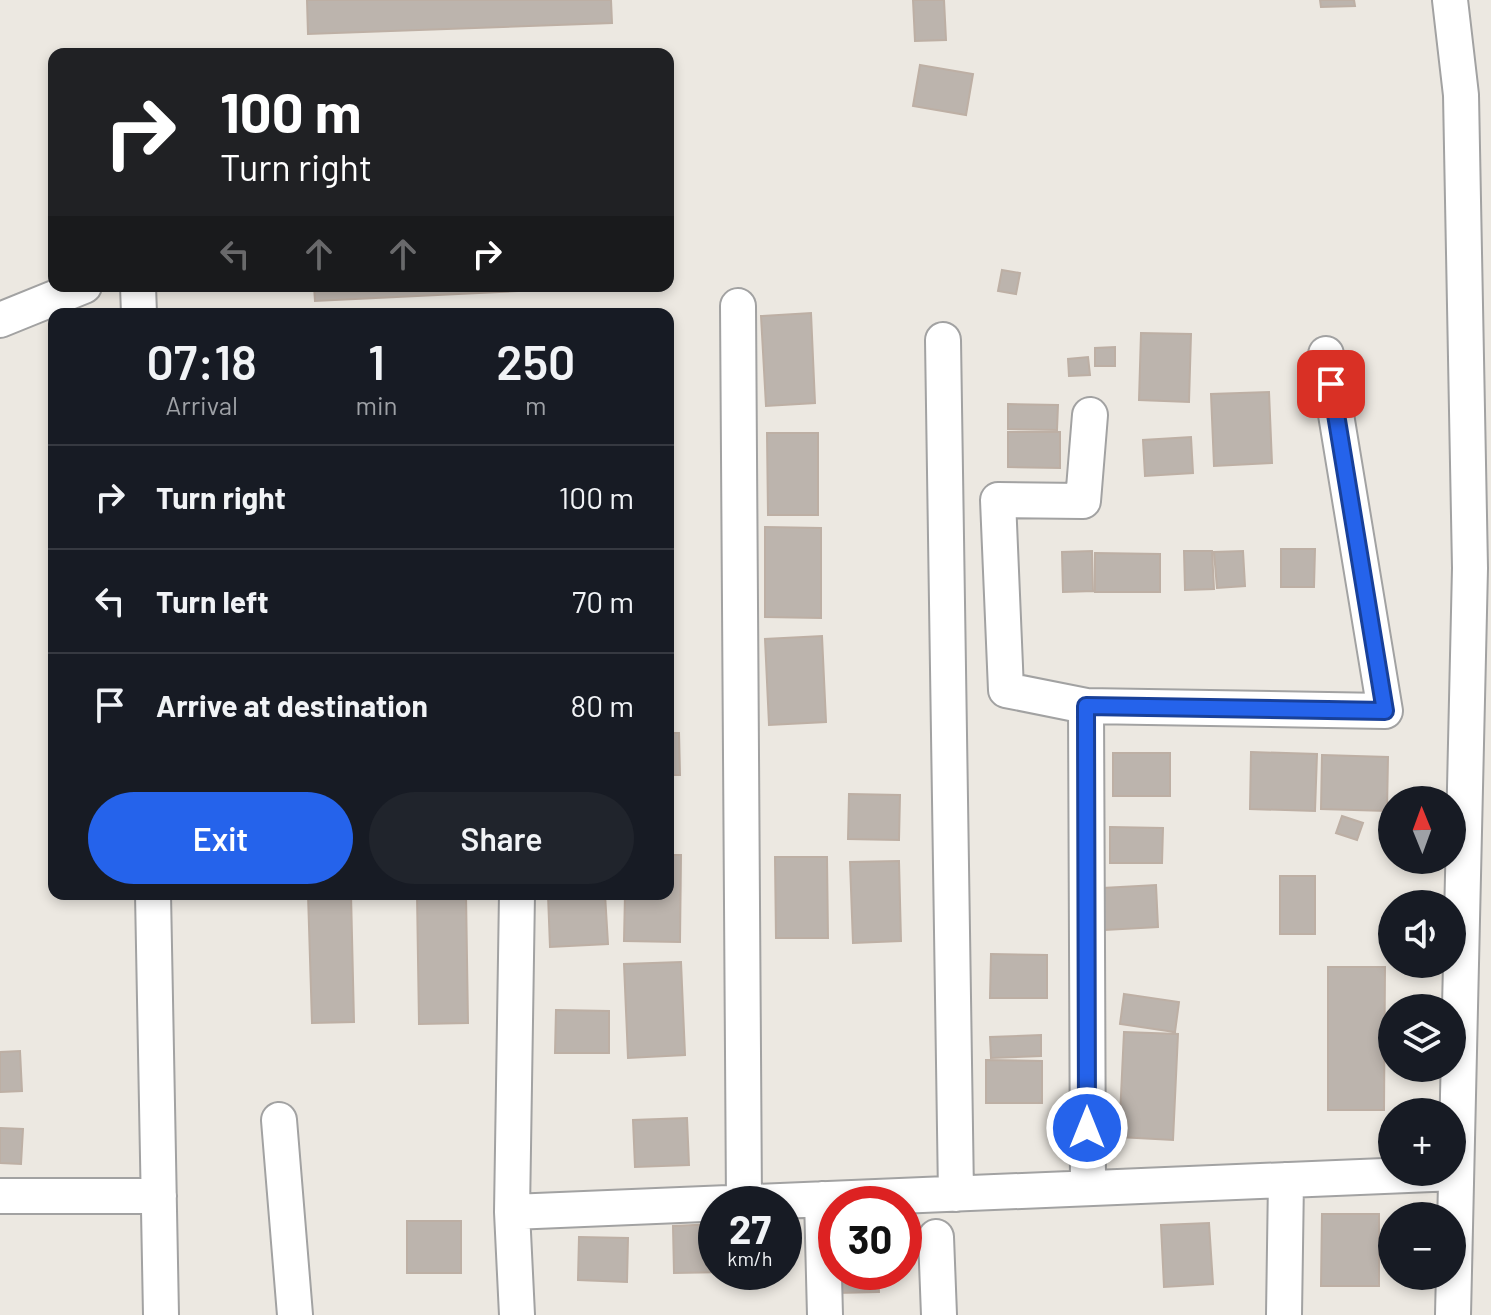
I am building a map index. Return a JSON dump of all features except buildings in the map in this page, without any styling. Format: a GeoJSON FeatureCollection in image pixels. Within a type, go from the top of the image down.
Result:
{"type":"FeatureCollection","features":[{"type":"Feature","properties":{"kind":"street"},"geometry":{"type":"LineString","coordinates":[[1450,0],[1461,95],[1470,568],[1458,1098]]}},
{"type":"Feature","properties":{"kind":"street"},"geometry":{"type":"LineString","coordinates":[[0,320],[69,292]]}},
{"type":"Feature","properties":{"kind":"street"},"geometry":{"type":"LineString","coordinates":[[738,306],[744,1186]]}},
{"type":"Feature","properties":{"kind":"street"},"geometry":{"type":"LineString","coordinates":[[943,340],[956,1194]]}},
{"type":"Feature","properties":{"kind":"street"},"geometry":{"type":"LineString","coordinates":[[1090,415],[1083,501],[998,500],[1006,690],[1086,706],[1385,711],[1326,354]]}},
{"type":"Feature","properties":{"kind":"street"},"geometry":{"type":"LineString","coordinates":[[1086,706],[1088,1188]]}},
{"type":"Feature","properties":{"kind":"street"},"geometry":{"type":"LineString","coordinates":[[153,900],[161,1315]]}},
{"type":"Feature","properties":{"kind":"street"},"geometry":{"type":"LineString","coordinates":[[517,900],[512,1212],[517,1315]]}},
{"type":"Feature","properties":{"kind":"street"},"geometry":{"type":"LineString","coordinates":[[279,1120],[295,1315]]}},
{"type":"Feature","properties":{"kind":"street"},"geometry":{"type":"LineString","coordinates":[[922,1195],[1378,1176]]}},
{"type":"Feature","properties":{"kind":"street"},"geometry":{"type":"LineString","coordinates":[[1284,1315],[1286,1180]]}},
{"type":"Feature","properties":{"kind":"street"},"geometry":{"type":"LineString","coordinates":[[1453,1315],[1456,1186]]}},
{"type":"Feature","properties":{"kind":"street"},"geometry":{"type":"LineString","coordinates":[[0,1196],[159,1196]]}},
{"type":"Feature","properties":{"kind":"street"},"geometry":{"type":"LineString","coordinates":[[512,1212],[698,1204]]}},
{"type":"Feature","properties":{"kind":"street"},"geometry":{"type":"LineString","coordinates":[[936,1237],[939,1315]]}},
{"type":"Feature","properties":{"kind":"street"},"geometry":{"type":"LineString","coordinates":[[824,1290],[825,1315]]}},
{"type":"Feature","properties":{"kind":"route"},"geometry":{"type":"LineString","coordinates":[[1087,1128],[1086,706],[1385,711],[1331,384]]}}]}
